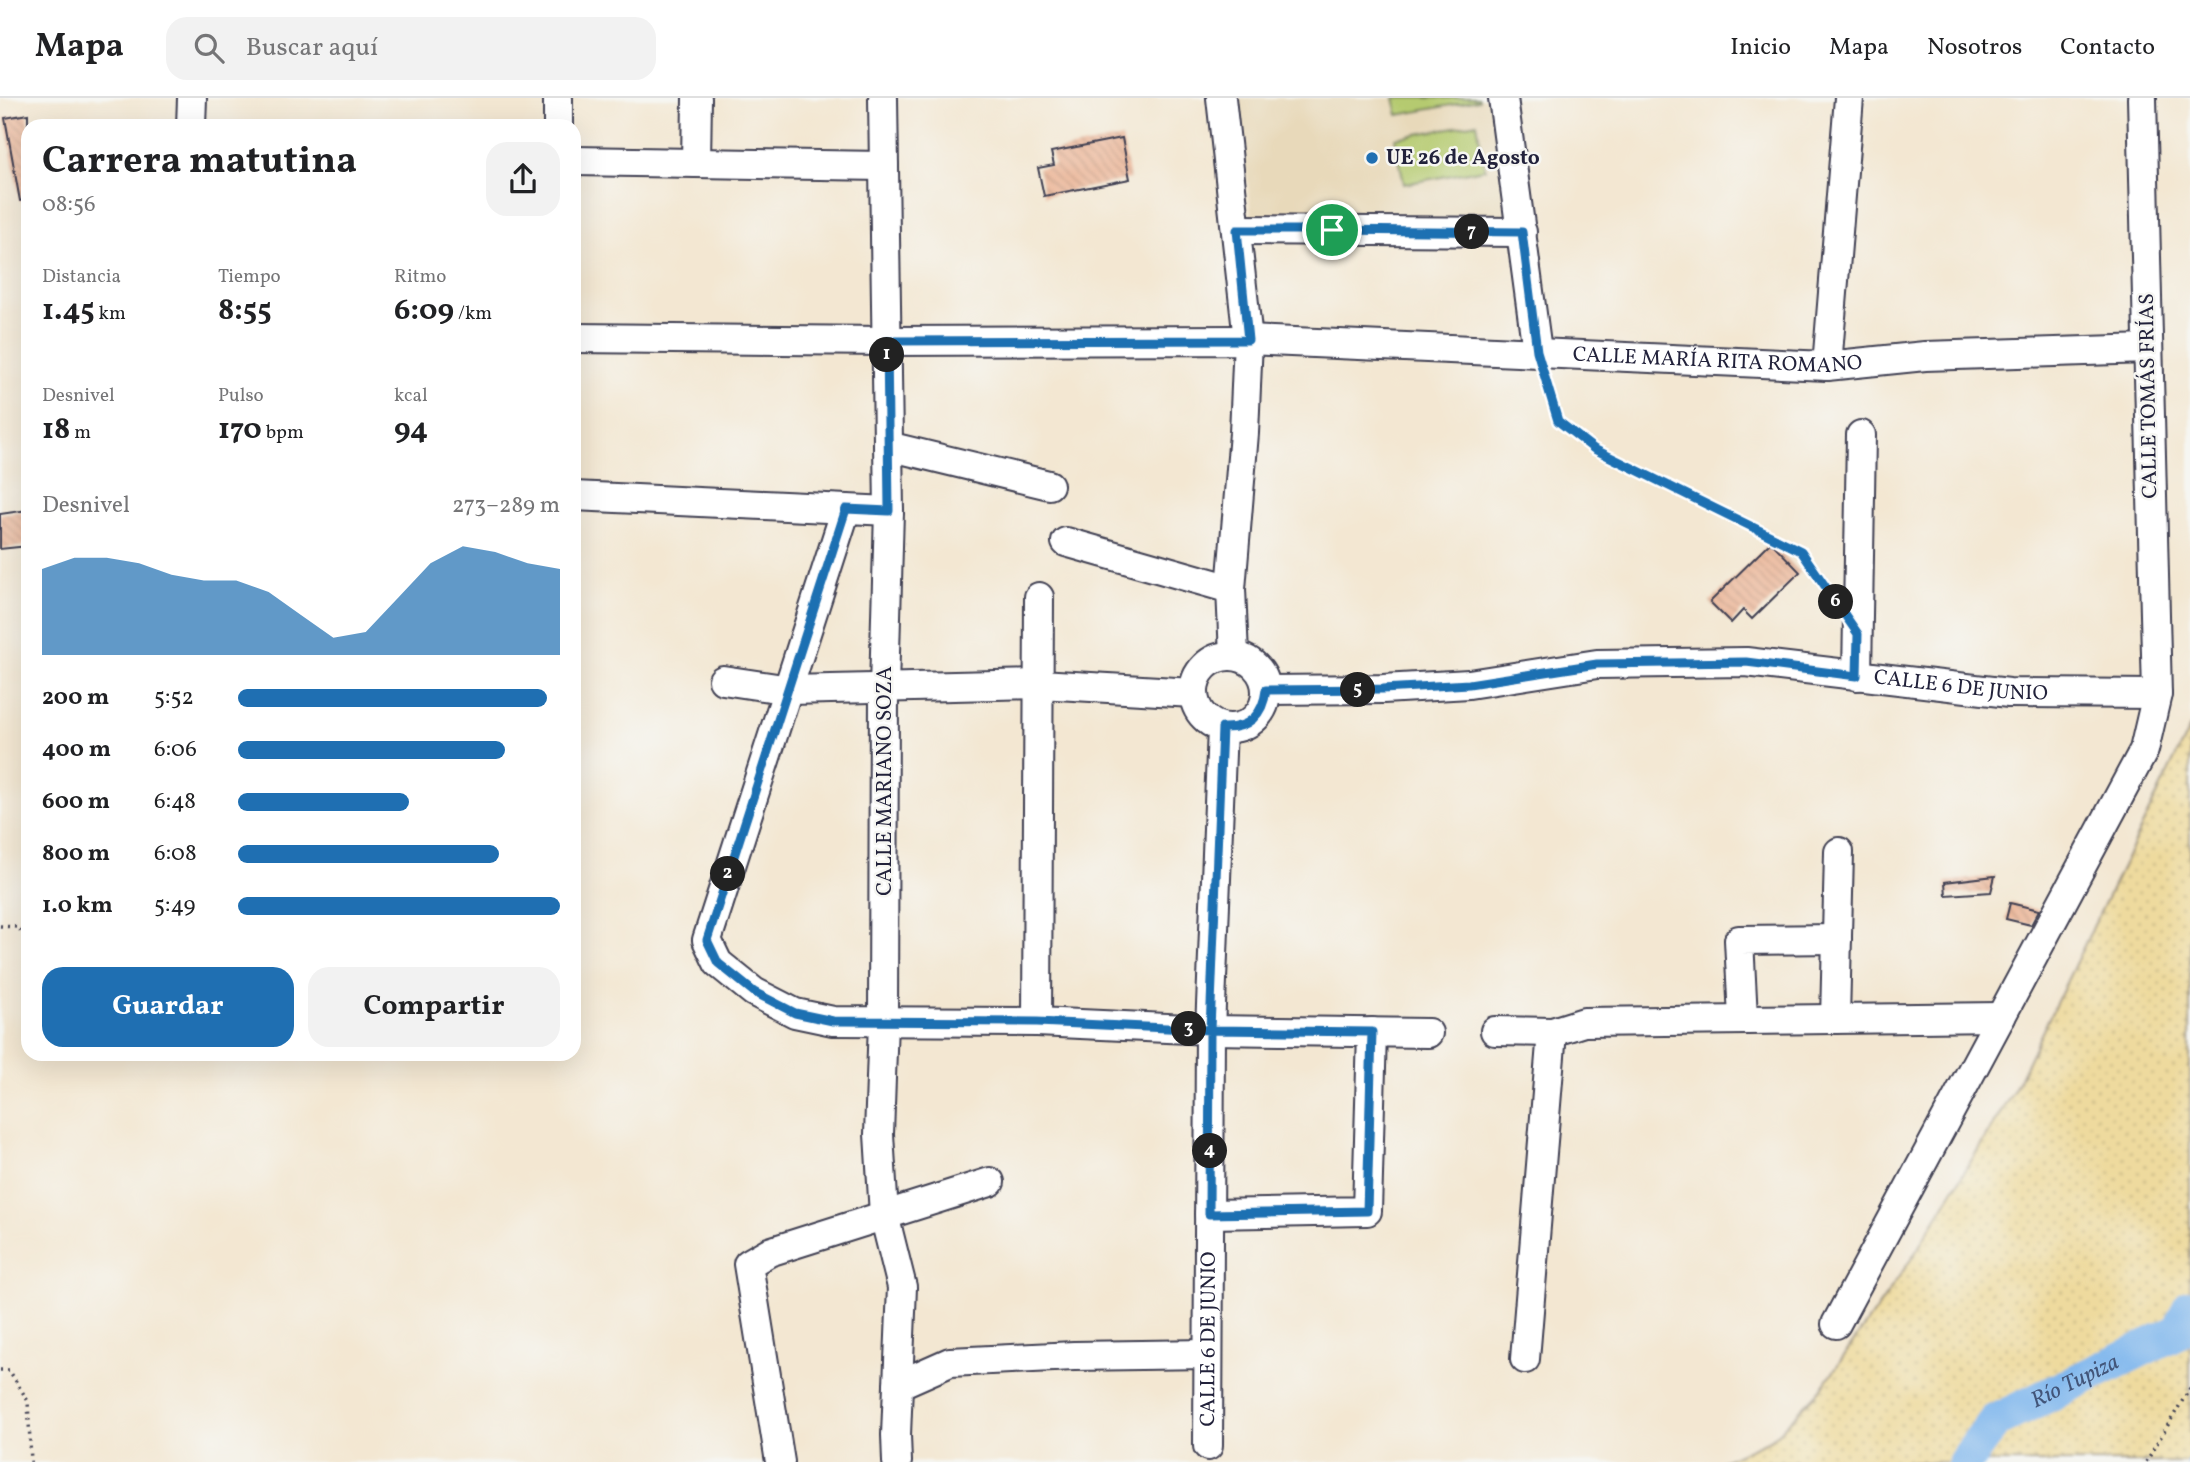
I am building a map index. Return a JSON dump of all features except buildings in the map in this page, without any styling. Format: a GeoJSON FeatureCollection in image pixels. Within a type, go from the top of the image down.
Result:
{"type":"FeatureCollection","features":[{"type":"Feature","properties":{"kind":"street"},"geometry":{"type":"LineString","coordinates":[[191,119],[192,98]]}},
{"type":"Feature","properties":{"kind":"street"},"geometry":{"type":"LineString","coordinates":[[558,98],[558,119]]}},
{"type":"Feature","properties":{"kind":"street"},"geometry":{"type":"LineString","coordinates":[[696,98],[696,163]]}},
{"type":"Feature","properties":{"kind":"street","name":"CALLE MARIANO SOZA"},"geometry":{"type":"LineString","coordinates":[[883,98],[889,511],[884,688],[883,1022],[879,1135],[884,1215],[902,1287],[897,1462]]}},
{"type":"Feature","properties":{"kind":"street"},"geometry":{"type":"LineString","coordinates":[[1221,98],[1248,340],[1244,433],[1231,589],[1234,655]]}},
{"type":"Feature","properties":{"kind":"street"},"geometry":{"type":"LineString","coordinates":[[1503,98],[1537,351]]}},
{"type":"Feature","properties":{"kind":"street"},"geometry":{"type":"LineString","coordinates":[[1828,366],[1849,98]]}},
{"type":"Feature","properties":{"kind":"street","name":"CALLE TOMÁS FRÍAS"},"geometry":{"type":"LineString","coordinates":[[1836,1324],[2144,750],[2157,694],[2142,98]]}},
{"type":"Feature","properties":{"kind":"street"},"geometry":{"type":"LineString","coordinates":[[581,161],[884,166]]}},
{"type":"Feature","properties":{"kind":"street"},"geometry":{"type":"LineString","coordinates":[[1237,230],[1522,232]]}},
{"type":"Feature","properties":{"kind":"street","name":"CALLE MARÍA RITA ROMANO"},"geometry":{"type":"LineString","coordinates":[[581,338],[1248,340],[1828,366],[1925,356],[2148,349]]}},
{"type":"Feature","properties":{"kind":"street"},"geometry":{"type":"LineString","coordinates":[[1857,676],[1861,435]]}},
{"type":"Feature","properties":{"kind":"street"},"geometry":{"type":"LineString","coordinates":[[888,446],[1049,485]]}},
{"type":"Feature","properties":{"kind":"street"},"geometry":{"type":"LineString","coordinates":[[581,496],[889,511]]}},
{"type":"Feature","properties":{"kind":"street"},"geometry":{"type":"LineString","coordinates":[[846,509],[707,940],[718,963],[754,992],[795,1013],[833,1021],[1037,1022],[1210,1030],[1428,1033]]}},
{"type":"Feature","properties":{"kind":"street"},"geometry":{"type":"LineString","coordinates":[[1066,542],[1231,589]]}},
{"type":"Feature","properties":{"kind":"street"},"geometry":{"type":"LineString","coordinates":[[1037,1022],[1039,597]]}},
{"type":"Feature","properties":{"kind":"street"},"geometry":{"type":"LineString","coordinates":[[1234,655],[1253,663],[1260,671],[1266,690],[1261,711],[1253,720],[1233,728],[1222,728],[1201,716],[1195,705],[1193,692],[1195,680],[1210,660],[1234,655]]}},
{"type":"Feature","properties":{"kind":"street","name":"CALLE 6 DE JUNIO"},"geometry":{"type":"LineString","coordinates":[[1266,690],[1383,689],[1469,684],[1597,664],[1746,662],[2009,693],[2157,694]]}},
{"type":"Feature","properties":{"kind":"street"},"geometry":{"type":"LineString","coordinates":[[723,680],[788,690],[1040,684],[1193,692]]}},
{"type":"Feature","properties":{"kind":"street","name":"CALLE 6 DE JUNIO"},"geometry":{"type":"LineString","coordinates":[[1208,1446],[1210,1030],[1222,728]]}},
{"type":"Feature","properties":{"kind":"street"},"geometry":{"type":"LineString","coordinates":[[1835,1019],[1839,852]]}},
{"type":"Feature","properties":{"kind":"street"},"geometry":{"type":"LineString","coordinates":[[1743,1018],[1739,940],[1837,939]]}},
{"type":"Feature","properties":{"kind":"street"},"geometry":{"type":"LineString","coordinates":[[1495,1031],[1552,1032],[1584,1022],[2001,1017]]}},
{"type":"Feature","properties":{"kind":"street"},"geometry":{"type":"LineString","coordinates":[[1209,1214],[1367,1211],[1372,1032]]}},
{"type":"Feature","properties":{"kind":"street"},"geometry":{"type":"LineString","coordinates":[[1525,1359],[1552,1032]]}},
{"type":"Feature","properties":{"kind":"street"},"geometry":{"type":"LineString","coordinates":[[780,1462],[748,1264],[769,1252],[990,1182]]}},
{"type":"Feature","properties":{"kind":"street"},"geometry":{"type":"LineString","coordinates":[[898,1385],[950,1362],[1074,1356],[1208,1354]]}},
{"type":"Feature","properties":{"kind":"path"},"geometry":{"type":"LineString","coordinates":[[1537,351],[1558,421],[1594,449],[1801,551],[1837,603]]}},
{"type":"Feature","properties":{"kind":"path"},"geometry":{"type":"LineString","coordinates":[[0,926],[17,927],[21,931]]}},
{"type":"Feature","properties":{"kind":"path"},"geometry":{"type":"LineString","coordinates":[[0,1370],[9,1370],[28,1401],[31,1462]]}},
{"type":"Feature","properties":{"kind":"path"},"geometry":{"type":"LineString","coordinates":[[2146,1462],[2190,1388]]}},
{"type":"Feature","properties":{"kind":"shaded area","name":"UE 26 de Agosto"},"geometry":{"type":"Polygon","coordinates":[[[1238,98],[1490,98],[1508,221],[1252,218],[1238,98]]]}},
{"type":"Feature","properties":{"kind":"green space"},"geometry":{"type":"Polygon","coordinates":[[[1394,98],[1479,98],[1479,100],[1398,115],[1394,98]]]}},
{"type":"Feature","properties":{"kind":"green space"},"geometry":{"type":"Polygon","coordinates":[[[1477,123],[1485,169],[1404,184],[1395,138],[1477,123]]]}},
{"type":"Feature","properties":{"kind":"sand"},"geometry":{"type":"Polygon","coordinates":[[[2190,727],[2190,1462],[1721,1462],[1772,1439],[1821,1389],[1914,1255],[2014,1090],[2190,727]]]}},
{"type":"Feature","properties":{"kind":"waterway","name":"Río Tupiza"},"geometry":{"type":"LineString","coordinates":[[1965,1462],[1995,1421],[2179,1331],[2190,1307]]}},
{"type":"Feature","properties":{"kind":"place","name":"UE 26 de Agosto"},"geometry":{"type":"Point","coordinates":[1372,158]}},
{"type":"Feature","properties":{"kind":"route"},"geometry":{"type":"LineString","coordinates":[[1332,230],[1237,230],[1248,340],[887,341],[889,511],[846,509],[707,940],[718,963],[754,992],[795,1013],[833,1021],[1037,1022],[1210,1030],[1372,1032],[1367,1211],[1209,1214],[1210,1030],[1222,728],[1244,726],[1253,720],[1261,711],[1266,690],[1383,689],[1469,684],[1597,664],[1746,662],[1857,676],[1858,634],[1801,551],[1594,449],[1558,421],[1537,351],[1522,232],[1332,230]]}}]}
